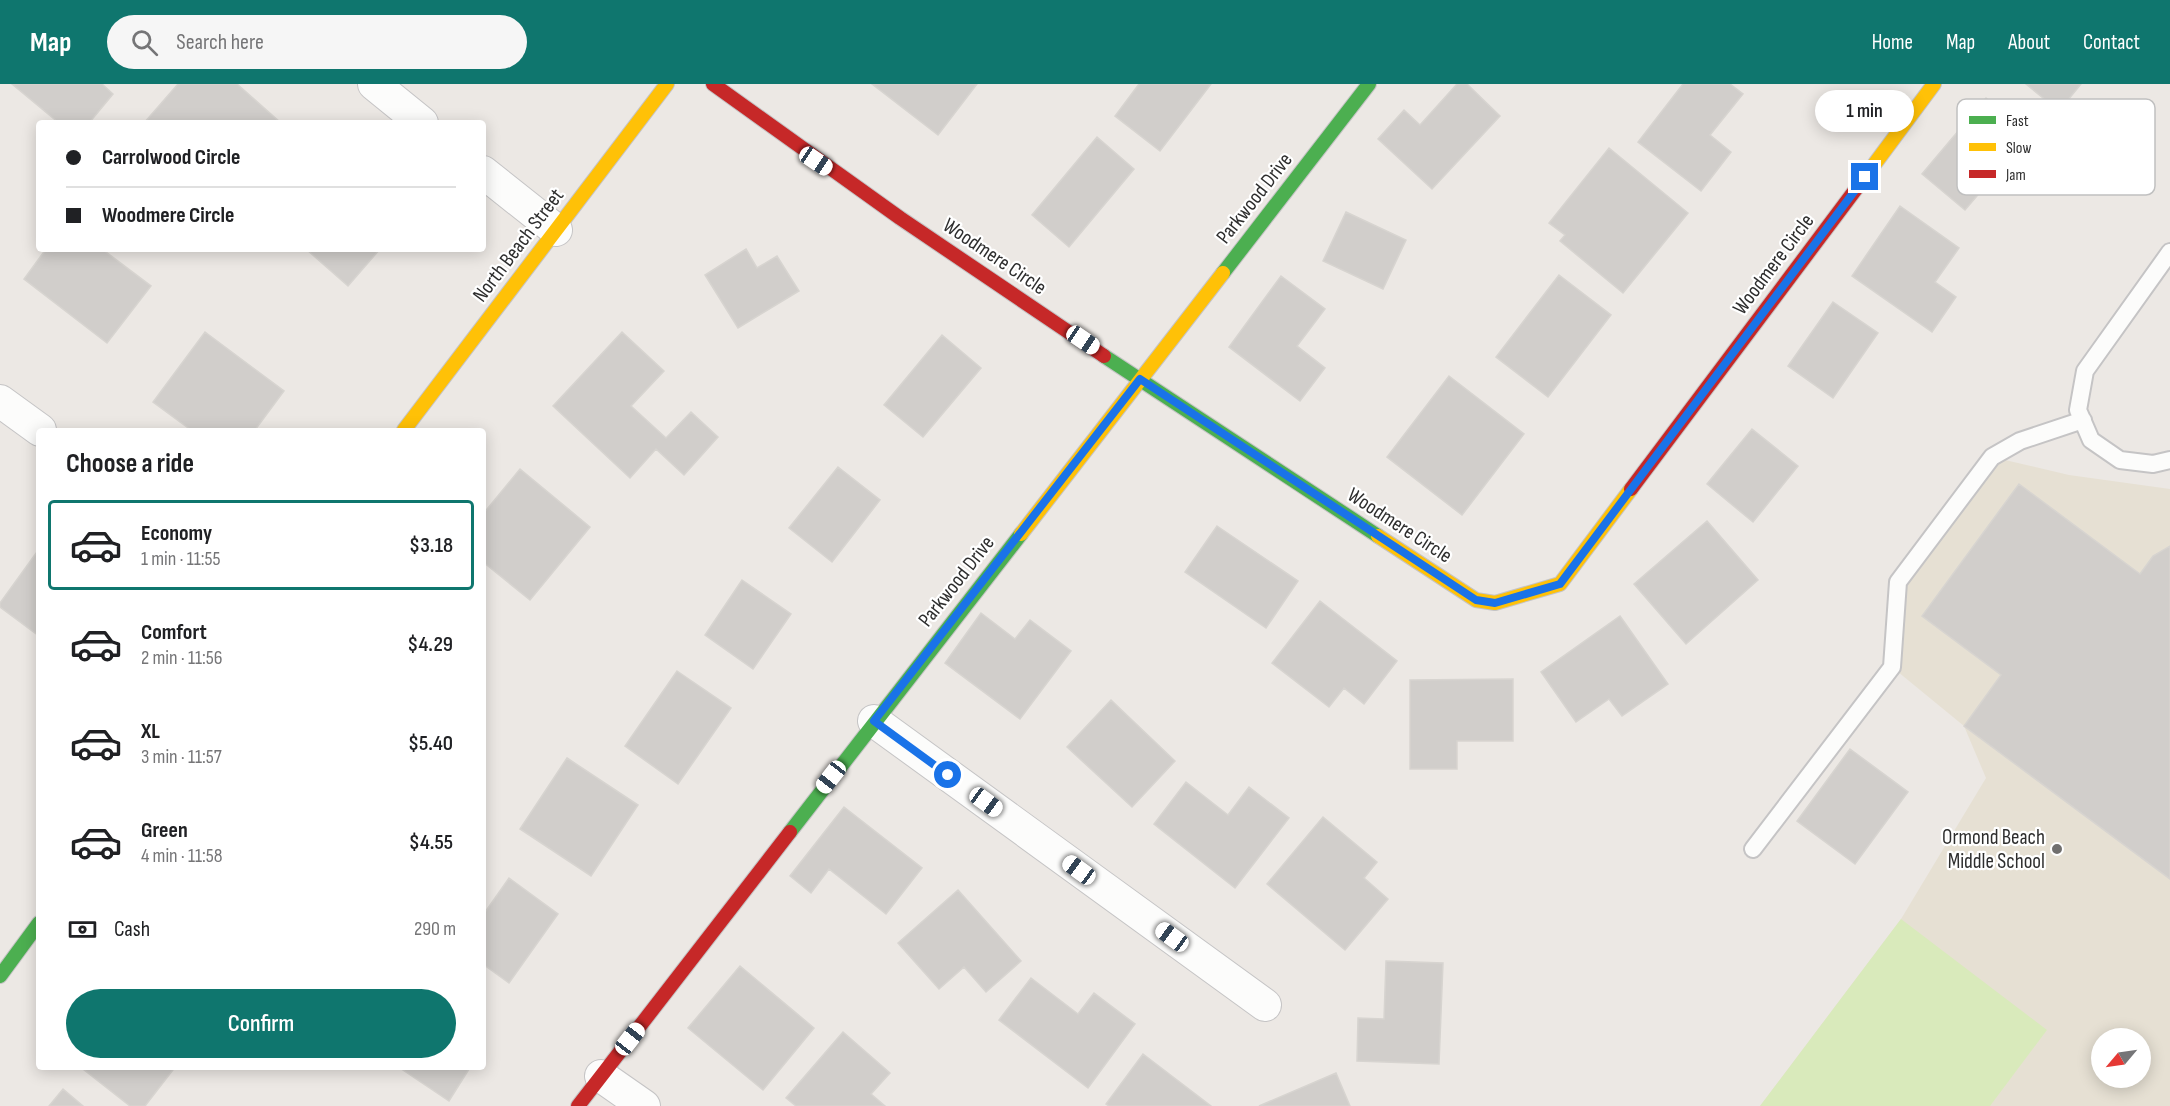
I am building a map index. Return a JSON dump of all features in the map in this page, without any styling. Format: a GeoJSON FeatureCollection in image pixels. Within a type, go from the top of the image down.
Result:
{"type":"FeatureCollection","features":[{"type":"Feature","properties":{"kind":"street"},"geometry":{"type":"LineString","coordinates":[[374,84],[418,120]]}},
{"type":"Feature","properties":{"kind":"street","name":"North Beach Street"},"geometry":{"type":"LineString","coordinates":[[406,428],[667,84]]}},
{"type":"Feature","properties":{"kind":"street","name":"Woodmere Circle"},"geometry":{"type":"LineString","coordinates":[[712,84],[816,161],[1140,379],[1476,600],[1495,603],[1560,584],[1934,84]]}},
{"type":"Feature","properties":{"kind":"street","name":"Parkwood Drive"},"geometry":{"type":"LineString","coordinates":[[579,1106],[874,721],[1369,84]]}},
{"type":"Feature","properties":{"kind":"street"},"geometry":{"type":"LineString","coordinates":[[486,174],[556,231]]}},
{"type":"Feature","properties":{"kind":"street"},"geometry":{"type":"LineString","coordinates":[[0,401],[37,428]]}},
{"type":"Feature","properties":{"kind":"street"},"geometry":{"type":"LineString","coordinates":[[874,721],[1265,1005]]}},
{"type":"Feature","properties":{"kind":"street"},"geometry":{"type":"LineString","coordinates":[[0,976],[36,927]]}},
{"type":"Feature","properties":{"kind":"street"},"geometry":{"type":"LineString","coordinates":[[602,1076],[644,1106]]}},
{"type":"Feature","properties":{"kind":"lane"},"geometry":{"type":"LineString","coordinates":[[2170,252],[2085,371],[2078,410],[2091,441],[2120,459],[2153,464],[2170,460]]}},
{"type":"Feature","properties":{"kind":"lane"},"geometry":{"type":"LineString","coordinates":[[1753,849],[1892,667],[1898,582],[1992,457],[2020,441],[2083,420]]}},
{"type":"Feature","properties":{"kind":"shaded area","name":"Ormond Beach Middle School"},"geometry":{"type":"Polygon","coordinates":[[[1992,457],[2069,475],[2170,489],[2170,1106],[1760,1106],[1901,919],[1986,778],[1964,726],[1892,667],[1898,582],[1992,457]]]}},
{"type":"Feature","properties":{"kind":"green space"},"geometry":{"type":"Polygon","coordinates":[[[1901,919],[2047,1030],[1990,1106],[1760,1106],[1901,919]]]}},
{"type":"Feature","properties":{"kind":"building"},"geometry":{"type":"Polygon","coordinates":[[[12,84],[102,84],[113,94],[91,120],[55,120],[12,84]]]}},
{"type":"Feature","properties":{"kind":"building"},"geometry":{"type":"Polygon","coordinates":[[[178,84],[237,84],[278,120],[147,120],[178,84]]]}},
{"type":"Feature","properties":{"kind":"building"},"geometry":{"type":"Polygon","coordinates":[[[872,84],[977,84],[938,135],[872,84]]]}},
{"type":"Feature","properties":{"kind":"building"},"geometry":{"type":"Polygon","coordinates":[[[1139,84],[1211,84],[1160,151],[1115,116],[1139,84]]]}},
{"type":"Feature","properties":{"kind":"building"},"geometry":{"type":"Polygon","coordinates":[[[1457,84],[1467,84],[1500,116],[1432,189],[1378,139],[1404,110],[1420,125],[1457,84]]]}},
{"type":"Feature","properties":{"kind":"building"},"geometry":{"type":"Polygon","coordinates":[[[1683,84],[1730,84],[1743,94],[1710,135],[1731,152],[1701,191],[1638,142],[1683,84]]]}},
{"type":"Feature","properties":{"kind":"building"},"geometry":{"type":"Polygon","coordinates":[[[2026,84],[2081,84],[2069,99],[2044,99],[2026,84]]]}},
{"type":"Feature","properties":{"kind":"building"},"geometry":{"type":"Polygon","coordinates":[[[1957,132],[1957,195],[1978,195],[1965,210],[1922,174],[1957,132]]]}},
{"type":"Feature","properties":{"kind":"building"},"geometry":{"type":"Polygon","coordinates":[[[1097,137],[1134,169],[1069,247],[1032,215],[1097,137]]]}},
{"type":"Feature","properties":{"kind":"building"},"geometry":{"type":"Polygon","coordinates":[[[1609,148],[1688,213],[1623,293],[1560,241],[1565,235],[1549,223],[1609,148]]]}},
{"type":"Feature","properties":{"kind":"building"},"geometry":{"type":"Polygon","coordinates":[[[1900,206],[1959,248],[1935,282],[1956,297],[1932,332],[1852,276],[1900,206]]]}},
{"type":"Feature","properties":{"kind":"building"},"geometry":{"type":"Polygon","coordinates":[[[1346,212],[1406,240],[1383,289],[1323,261],[1346,212]]]}},
{"type":"Feature","properties":{"kind":"building"},"geometry":{"type":"Polygon","coordinates":[[[746,249],[757,268],[777,256],[799,291],[738,328],[705,275],[746,249]]]}},
{"type":"Feature","properties":{"kind":"building"},"geometry":{"type":"Polygon","coordinates":[[[44,252],[106,252],[151,286],[107,343],[24,279],[44,252]]]}},
{"type":"Feature","properties":{"kind":"building"},"geometry":{"type":"Polygon","coordinates":[[[309,252],[377,252],[348,286],[309,252]]]}},
{"type":"Feature","properties":{"kind":"building"},"geometry":{"type":"Polygon","coordinates":[[[1559,275],[1611,315],[1548,397],[1496,357],[1559,275]]]}},
{"type":"Feature","properties":{"kind":"building"},"geometry":{"type":"Polygon","coordinates":[[[1281,276],[1325,309],[1297,346],[1325,368],[1300,401],[1229,347],[1281,276]]]}},
{"type":"Feature","properties":{"kind":"building"},"geometry":{"type":"Polygon","coordinates":[[[1833,302],[1878,333],[1833,398],[1788,366],[1833,302]]]}},
{"type":"Feature","properties":{"kind":"building"},"geometry":{"type":"Polygon","coordinates":[[[205,332],[284,391],[256,428],[188,428],[153,402],[205,332]]]}},
{"type":"Feature","properties":{"kind":"building"},"geometry":{"type":"Polygon","coordinates":[[[622,332],[664,371],[631,406],[666,438],[691,412],[718,437],[684,475],[656,449],[630,478],[553,406],[622,332]]]}},
{"type":"Feature","properties":{"kind":"building"},"geometry":{"type":"Polygon","coordinates":[[[942,335],[981,368],[923,437],[884,405],[942,335]]]}},
{"type":"Feature","properties":{"kind":"building"},"geometry":{"type":"Polygon","coordinates":[[[1449,376],[1524,434],[1462,515],[1387,457],[1449,376]]]}},
{"type":"Feature","properties":{"kind":"building"},"geometry":{"type":"Polygon","coordinates":[[[1752,429],[1798,466],[1753,522],[1707,484],[1752,429]]]}},
{"type":"Feature","properties":{"kind":"building"},"geometry":{"type":"Polygon","coordinates":[[[838,467],[880,500],[832,562],[789,528],[838,467]]]}},
{"type":"Feature","properties":{"kind":"building"},"geometry":{"type":"Polygon","coordinates":[[[520,469],[590,527],[530,600],[486,564],[486,510],[520,469]]]}},
{"type":"Feature","properties":{"kind":"building"},"geometry":{"type":"Polygon","coordinates":[[[2019,484],[2140,574],[2153,556],[2170,546],[2170,879],[1964,726],[2001,675],[1922,616],[2019,484]]]}},
{"type":"Feature","properties":{"kind":"building"},"geometry":{"type":"Polygon","coordinates":[[[1707,521],[1758,580],[1686,644],[1634,584],[1707,521]]]}},
{"type":"Feature","properties":{"kind":"building"},"geometry":{"type":"Polygon","coordinates":[[[1217,526],[1298,581],[1266,628],[1185,572],[1217,526]]]}},
{"type":"Feature","properties":{"kind":"building"},"geometry":{"type":"Polygon","coordinates":[[[36,553],[36,634],[0,607],[0,603],[36,553]]]}},
{"type":"Feature","properties":{"kind":"building"},"geometry":{"type":"Polygon","coordinates":[[[742,580],[791,614],[753,669],[705,635],[742,580]]]}},
{"type":"Feature","properties":{"kind":"building"},"geometry":{"type":"Polygon","coordinates":[[[1320,601],[1397,661],[1364,704],[1344,688],[1329,707],[1272,663],[1320,601]]]}},
{"type":"Feature","properties":{"kind":"building"},"geometry":{"type":"Polygon","coordinates":[[[981,613],[1015,639],[1030,620],[1071,651],[1020,719],[945,663],[981,613]]]}},
{"type":"Feature","properties":{"kind":"building"},"geometry":{"type":"Polygon","coordinates":[[[1620,616],[1668,684],[1622,716],[1609,699],[1576,722],[1541,672],[1620,616]]]}},
{"type":"Feature","properties":{"kind":"building"},"geometry":{"type":"Polygon","coordinates":[[[677,671],[731,708],[678,784],[625,746],[677,671]]]}},
{"type":"Feature","properties":{"kind":"building"},"geometry":{"type":"Polygon","coordinates":[[[1513,679],[1513,741],[1457,741],[1457,769],[1410,769],[1410,680],[1513,679]]]}},
{"type":"Feature","properties":{"kind":"building"},"geometry":{"type":"Polygon","coordinates":[[[1111,700],[1175,761],[1132,807],[1067,747],[1111,700]]]}},
{"type":"Feature","properties":{"kind":"building"},"geometry":{"type":"Polygon","coordinates":[[[1850,749],[1908,792],[1855,864],[1797,821],[1850,749]]]}},
{"type":"Feature","properties":{"kind":"building"},"geometry":{"type":"Polygon","coordinates":[[[567,758],[638,805],[591,876],[520,829],[567,758]]]}},
{"type":"Feature","properties":{"kind":"building"},"geometry":{"type":"Polygon","coordinates":[[[1186,782],[1228,815],[1249,787],[1289,818],[1235,888],[1154,824],[1186,782]]]}},
{"type":"Feature","properties":{"kind":"building"},"geometry":{"type":"Polygon","coordinates":[[[844,807],[922,868],[886,914],[829,869],[811,893],[790,876],[844,807]]]}},
{"type":"Feature","properties":{"kind":"building"},"geometry":{"type":"Polygon","coordinates":[[[1323,817],[1377,862],[1364,878],[1388,899],[1345,950],[1267,884],[1323,817]]]}},
{"type":"Feature","properties":{"kind":"building"},"geometry":{"type":"Polygon","coordinates":[[[509,878],[558,914],[509,983],[486,966],[486,911],[509,878]]]}},
{"type":"Feature","properties":{"kind":"building"},"geometry":{"type":"Polygon","coordinates":[[[958,890],[1021,961],[986,992],[964,967],[939,989],[898,943],[958,890]]]}},
{"type":"Feature","properties":{"kind":"building"},"geometry":{"type":"Polygon","coordinates":[[[1386,961],[1443,963],[1439,1064],[1357,1061],[1358,1018],[1384,1019],[1386,961]]]}},
{"type":"Feature","properties":{"kind":"building"},"geometry":{"type":"Polygon","coordinates":[[[740,966],[814,1028],[763,1090],[688,1028],[740,966]]]}},
{"type":"Feature","properties":{"kind":"building"},"geometry":{"type":"Polygon","coordinates":[[[1031,978],[1078,1014],[1094,993],[1135,1024],[1088,1088],[999,1020],[1031,978]]]}},
{"type":"Feature","properties":{"kind":"building"},"geometry":{"type":"Polygon","coordinates":[[[843,1032],[890,1073],[871,1094],[885,1106],[796,1106],[786,1098],[843,1032]]]}},
{"type":"Feature","properties":{"kind":"building"},"geometry":{"type":"Polygon","coordinates":[[[1143,1054],[1211,1106],[1109,1106],[1106,1104],[1143,1054]]]}},
{"type":"Feature","properties":{"kind":"building"},"geometry":{"type":"Polygon","coordinates":[[[84,1070],[173,1070],[145,1106],[130,1106],[84,1070]]]}},
{"type":"Feature","properties":{"kind":"building"},"geometry":{"type":"Polygon","coordinates":[[[403,1070],[468,1070],[449,1101],[403,1070]]]}},
{"type":"Feature","properties":{"kind":"building"},"geometry":{"type":"Polygon","coordinates":[[[1336,1073],[1350,1106],[1259,1106],[1336,1073]]]}},
{"type":"Feature","properties":{"kind":"building"},"geometry":{"type":"Polygon","coordinates":[[[63,1089],[83,1106],[49,1106],[63,1089]]]}},
{"type":"Feature","properties":{"kind":"traffic: fast"},"geometry":{"type":"LineString","coordinates":[[1223,273],[1369,84]]}},
{"type":"Feature","properties":{"kind":"traffic: fast"},"geometry":{"type":"LineString","coordinates":[[1104,356],[1378,536]]}},
{"type":"Feature","properties":{"kind":"traffic: fast"},"geometry":{"type":"LineString","coordinates":[[790,832],[1021,534]]}},
{"type":"Feature","properties":{"kind":"traffic: fast"},"geometry":{"type":"LineString","coordinates":[[0,976],[36,927]]}},
{"type":"Feature","properties":{"kind":"traffic: slow"},"geometry":{"type":"LineString","coordinates":[[406,428],[667,84]]}},
{"type":"Feature","properties":{"kind":"traffic: slow"},"geometry":{"type":"LineString","coordinates":[[1859,185],[1934,84]]}},
{"type":"Feature","properties":{"kind":"traffic: slow"},"geometry":{"type":"LineString","coordinates":[[1021,534],[1223,273]]}},
{"type":"Feature","properties":{"kind":"traffic: slow"},"geometry":{"type":"LineString","coordinates":[[1378,536],[1476,600],[1495,603],[1560,584],[1631,489]]}},
{"type":"Feature","properties":{"kind":"traffic: jam"},"geometry":{"type":"LineString","coordinates":[[713,84],[900,218],[1104,356]]}},
{"type":"Feature","properties":{"kind":"traffic: jam"},"geometry":{"type":"LineString","coordinates":[[1631,489],[1859,185]]}},
{"type":"Feature","properties":{"kind":"traffic: jam"},"geometry":{"type":"LineString","coordinates":[[578,1106],[790,832]]}},
{"type":"Feature","properties":{"kind":"place","name":"Ormond Beach Middle School"},"geometry":{"type":"Point","coordinates":[2057,849]}},
{"type":"Feature","properties":{"kind":"route"},"geometry":{"type":"LineString","coordinates":[[948,775],[874,721],[1140,379],[1476,600],[1495,603],[1560,584],[1865,177]]}}]}
